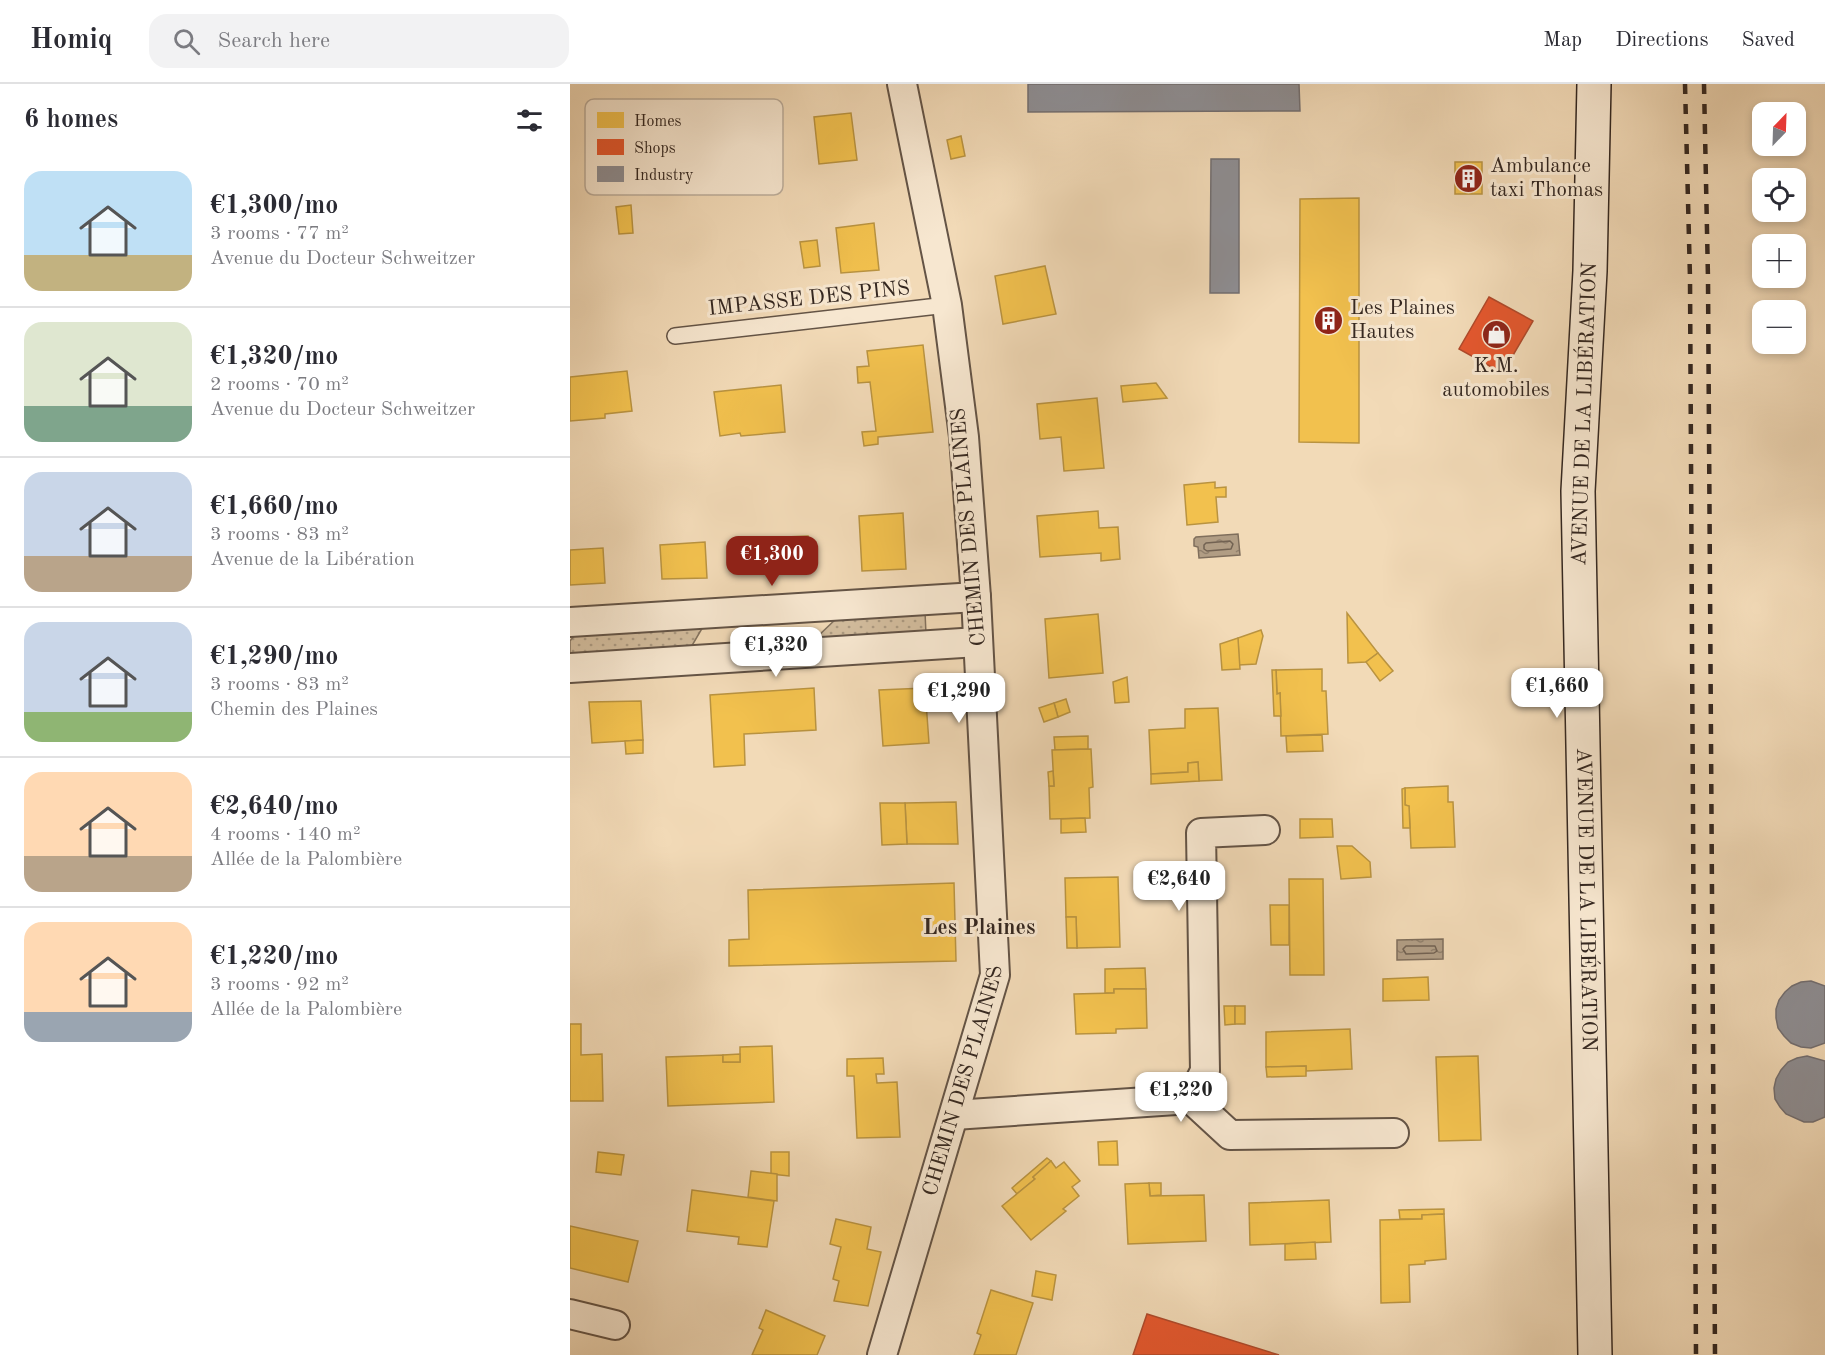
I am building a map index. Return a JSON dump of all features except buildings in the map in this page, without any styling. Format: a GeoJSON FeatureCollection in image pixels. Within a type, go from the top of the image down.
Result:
{"type":"FeatureCollection","features":[{"type":"Feature","properties":{"kind":"street","name":"CHEMIN DES PLAINES"},"geometry":{"type":"LineString","coordinates":[[882,1355],[995,975],[976,597],[964,437],[947,305],[902,84]]}},
{"type":"Feature","properties":{"kind":"street","name":"AVENUE DE LA LIBÉRATION"},"geometry":{"type":"LineString","coordinates":[[1594,84],[1590,271],[1578,491],[1595,1355]]}},
{"type":"Feature","properties":{"kind":"street"},"geometry":{"type":"LineString","coordinates":[[570,622],[976,597]]}},
{"type":"Feature","properties":{"kind":"street"},"geometry":{"type":"LineString","coordinates":[[570,668],[978,642]]}},
{"type":"Feature","properties":{"kind":"street"},"geometry":{"type":"LineString","coordinates":[[1191,1099],[1205,1071],[1201,833],[1265,830]]}},
{"type":"Feature","properties":{"kind":"street"},"geometry":{"type":"LineString","coordinates":[[954,1115],[1191,1099],[1230,1135],[1394,1133]]}},
{"type":"Feature","properties":{"kind":"street"},"geometry":{"type":"LineString","coordinates":[[570,1314],[615,1325]]}},
{"type":"Feature","properties":{"kind":"lane","name":"IMPASSE DES PINS"},"geometry":{"type":"LineString","coordinates":[[675,336],[947,305]]}},
{"type":"Feature","properties":{"kind":"shaded area"},"geometry":{"type":"Polygon","coordinates":[[[925,612],[926,634],[814,640],[838,617],[925,612]]]}},
{"type":"Feature","properties":{"kind":"shaded area"},"geometry":{"type":"Polygon","coordinates":[[[704,625],[690,649],[570,657],[570,641],[577,632],[704,625]]]}},
{"type":"Feature","properties":{"kind":"water"},"geometry":{"type":"Polygon","coordinates":[[[1238,534],[1240,555],[1199,558],[1198,547],[1194,546],[1196,537],[1238,534]]]}},
{"type":"Feature","properties":{"kind":"water"},"geometry":{"type":"Polygon","coordinates":[[[1443,939],[1443,959],[1397,960],[1397,940],[1443,939]]]}},
{"type":"Feature","properties":{"kind":"railway"},"geometry":{"type":"LineString","coordinates":[[1685,84],[1690,278],[1696,1355]]}},
{"type":"Feature","properties":{"kind":"railway"},"geometry":{"type":"LineString","coordinates":[[1704,84],[1708,279],[1715,1355]]}},
{"type":"Feature","properties":{"kind":"place","name":"Ambulance taxi Thomas"},"geometry":{"type":"Point","coordinates":[1469,178]}},
{"type":"Feature","properties":{"kind":"place","name":"Les Plaines Hautes"},"geometry":{"type":"Point","coordinates":[1329,320]}},
{"type":"Feature","properties":{"kind":"place","name":"K.M. automobiles"},"geometry":{"type":"Point","coordinates":[1496,335]}},
{"type":"Feature","properties":{"kind":"district","name":"Les Plaines"},"geometry":{"type":"Point","coordinates":[979,928]}}]}
